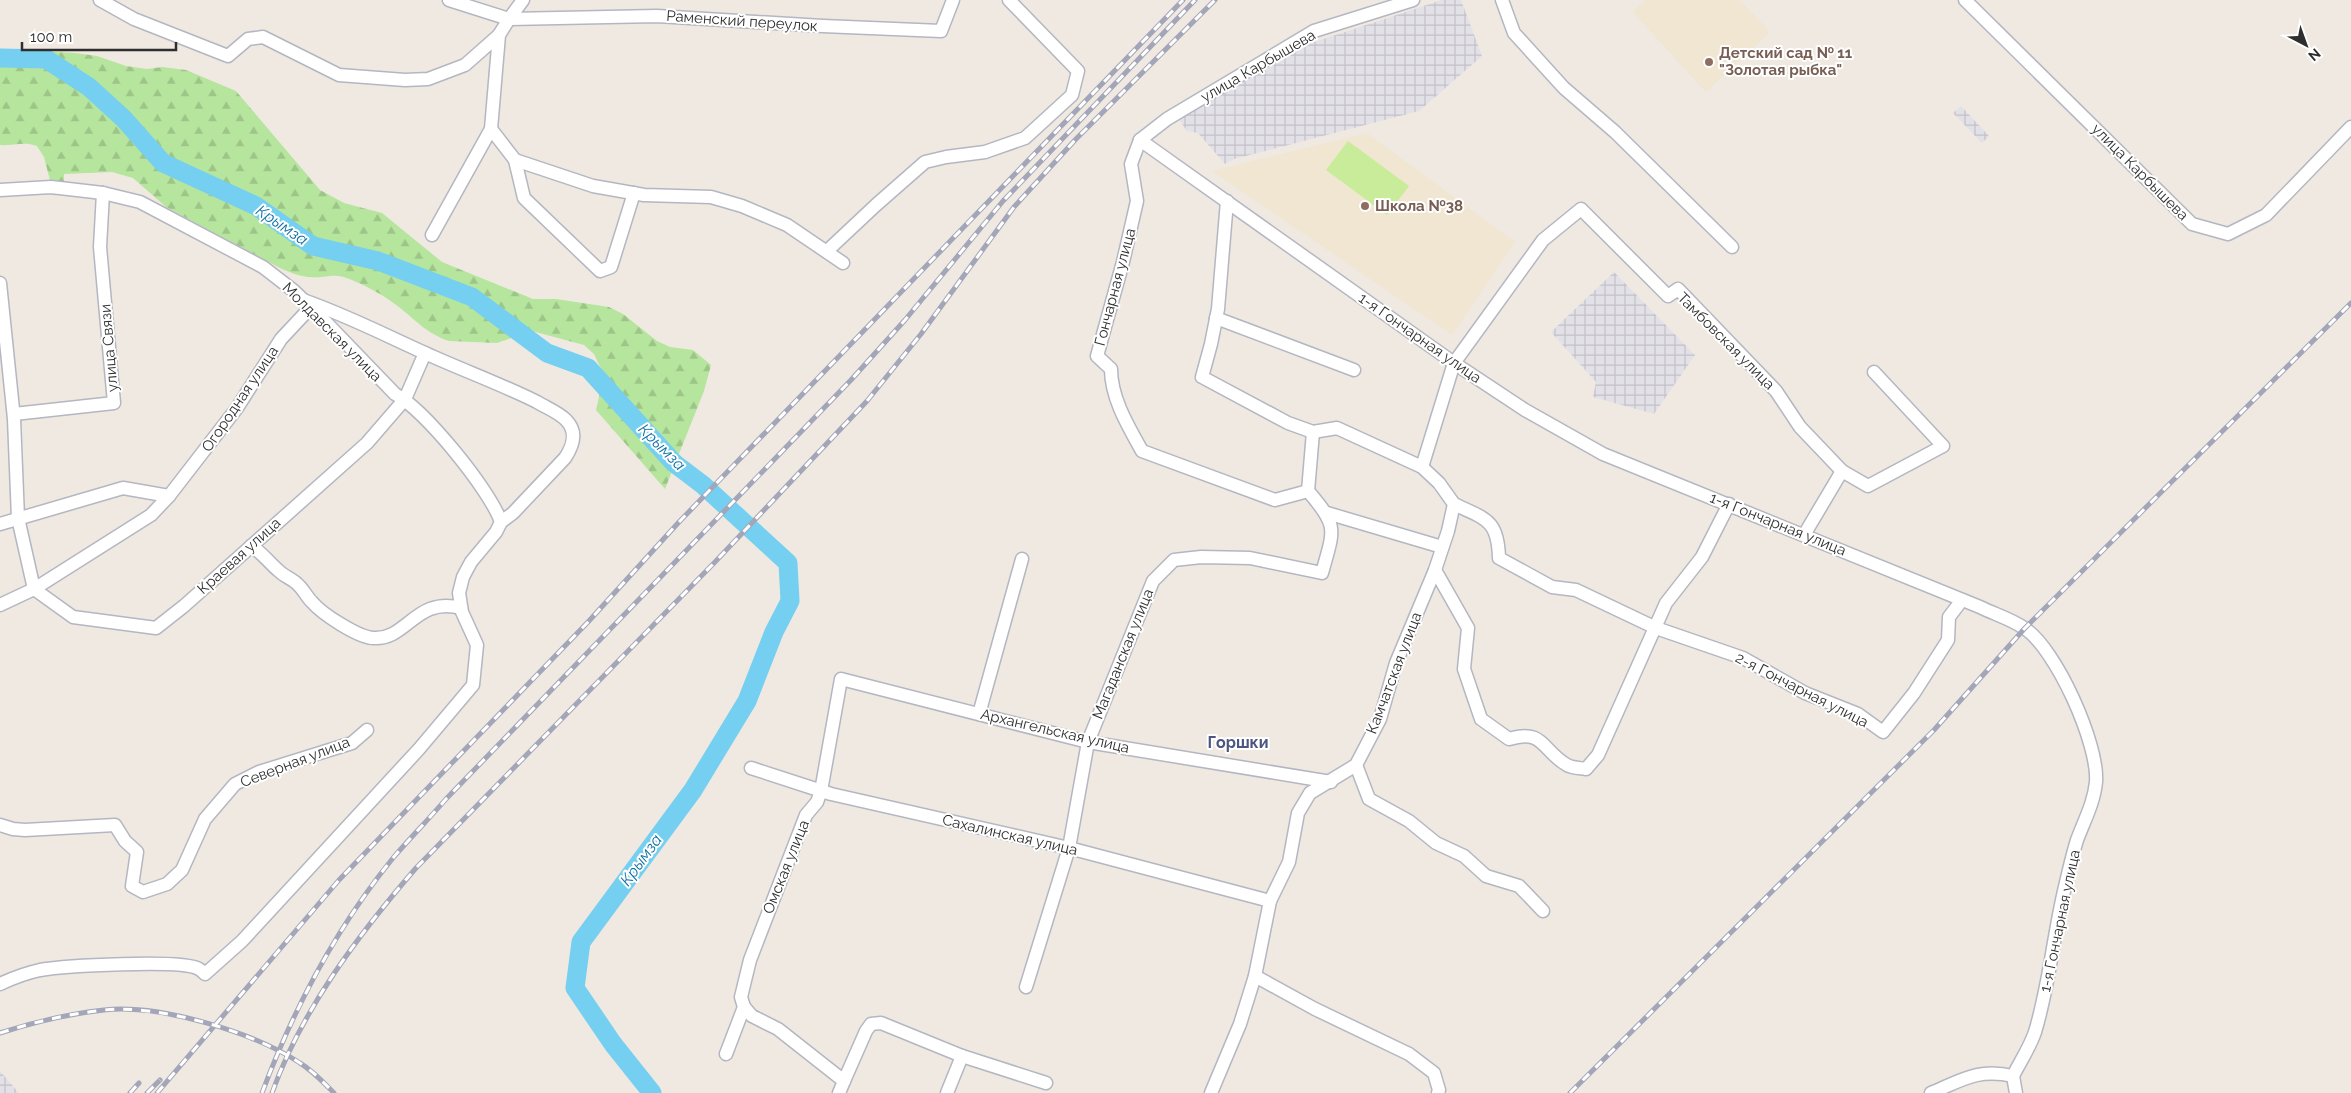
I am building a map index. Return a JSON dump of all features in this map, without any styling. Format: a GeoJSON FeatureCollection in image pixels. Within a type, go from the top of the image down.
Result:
{"type":"FeatureCollection","features":[{"type":"Feature","properties":{"kind":"street"},"geometry":{"type":"LineString","coordinates":[[100,0],[134,19],[228,56],[248,39],[263,37],[339,75],[375,79],[428,79],[465,65],[498,35],[523,0]]}},
{"type":"Feature","properties":{"kind":"street"},"geometry":{"type":"LineString","coordinates":[[449,0],[509,19]]}},
{"type":"Feature","properties":{"kind":"street","name":"Раменский переулок"},"geometry":{"type":"LineString","coordinates":[[509,19],[657,16],[941,31],[954,0]]}},
{"type":"Feature","properties":{"kind":"street"},"geometry":{"type":"LineString","coordinates":[[828,251],[846,231],[925,162],[985,152],[1025,138],[1072,96],[1078,71],[1009,0]]}},
{"type":"Feature","properties":{"kind":"street","name":"улица Карбышева"},"geometry":{"type":"LineString","coordinates":[[1140,140],[1167,119],[1314,31],[1413,0]]}},
{"type":"Feature","properties":{"kind":"street"},"geometry":{"type":"LineString","coordinates":[[1502,0],[1514,33],[1564,88],[1615,132],[1732,247]]}},
{"type":"Feature","properties":{"kind":"street","name":"улица Карбышева"},"geometry":{"type":"LineString","coordinates":[[1965,0],[2192,224],[2228,234],[2266,215],[2351,127]]}},
{"type":"Feature","properties":{"kind":"street"},"geometry":{"type":"LineString","coordinates":[[432,234],[491,129],[498,35]]}},
{"type":"Feature","properties":{"kind":"street"},"geometry":{"type":"LineString","coordinates":[[491,129],[514,160],[524,198],[600,271],[611,267],[634,193]]}},
{"type":"Feature","properties":{"kind":"street","name":"1-я Гончарная улица"},"geometry":{"type":"LineString","coordinates":[[1140,140],[1454,363],[1525,410],[1603,454],[1962,600],[2025,628],[2042,645],[2054,661],[2075,702],[2092,754],[2096,781],[2093,801],[2077,840],[2064,891],[2045,995],[2034,1034],[2013,1076]]}},
{"type":"Feature","properties":{"kind":"street","name":"Гончарная улица"},"geometry":{"type":"LineString","coordinates":[[1140,140],[1131,164],[1138,201],[1097,356],[1111,369],[1111,385],[1128,427],[1142,451],[1275,500],[1308,491]]}},
{"type":"Feature","properties":{"kind":"street"},"geometry":{"type":"LineString","coordinates":[[514,160],[594,186],[634,193],[712,197],[742,206],[787,225],[828,251],[843,263]]}},
{"type":"Feature","properties":{"kind":"street","name":"Молдавская улица"},"geometry":{"type":"LineString","coordinates":[[0,190],[51,187],[103,192],[140,202],[263,267],[307,304],[395,394],[405,399],[439,435],[469,472],[498,514],[501,522]]}},
{"type":"Feature","properties":{"kind":"street","name":"улица Связи"},"geometry":{"type":"LineString","coordinates":[[14,414],[114,404],[100,247],[103,192]]}},
{"type":"Feature","properties":{"kind":"street","name":"2-я Гончарная улица"},"geometry":{"type":"LineString","coordinates":[[1226,201],[1216,318],[1202,377],[1288,423],[1313,432],[1337,428],[1422,467],[1438,483],[1454,504],[1485,519],[1493,527],[1498,538],[1498,558],[1552,587],[1576,590],[1656,628],[1743,658],[1805,693],[1858,714],[1883,732],[1914,692],[1948,640],[1949,617],[1962,600]]}},
{"type":"Feature","properties":{"kind":"street","name":"Тамбовская улица"},"geometry":{"type":"LineString","coordinates":[[1454,363],[1543,240],[1581,209],[1668,296],[1678,289],[1776,390],[1800,427],[1842,471]]}},
{"type":"Feature","properties":{"kind":"street"},"geometry":{"type":"LineString","coordinates":[[0,283],[14,414],[18,518],[34,589]]}},
{"type":"Feature","properties":{"kind":"street"},"geometry":{"type":"LineString","coordinates":[[0,984],[21,975],[42,970],[120,965],[178,965],[198,968],[205,974],[242,941],[418,749],[473,685],[477,645],[461,608],[459,593],[463,577],[471,562],[496,532],[501,522],[513,513],[565,458],[574,438],[572,429],[567,421],[558,413],[516,391],[424,353],[364,324],[307,304]]}},
{"type":"Feature","properties":{"kind":"street","name":"Огородная улица"},"geometry":{"type":"LineString","coordinates":[[34,589],[151,516],[169,496],[237,408],[281,339],[307,304]]}},
{"type":"Feature","properties":{"kind":"street"},"geometry":{"type":"LineString","coordinates":[[1216,318],[1354,370]]}},
{"type":"Feature","properties":{"kind":"street","name":"Краевая улица"},"geometry":{"type":"LineString","coordinates":[[34,589],[72,616],[156,628],[184,606],[367,443],[405,399],[424,353]]}},
{"type":"Feature","properties":{"kind":"street"},"geometry":{"type":"LineString","coordinates":[[1422,467],[1454,363]]}},
{"type":"Feature","properties":{"kind":"street"},"geometry":{"type":"LineString","coordinates":[[1804,535],[1842,471],[1868,486],[1943,446],[1874,372]]}},
{"type":"Feature","properties":{"kind":"street"},"geometry":{"type":"LineString","coordinates":[[1313,432],[1308,491],[1327,513],[1442,547]]}},
{"type":"Feature","properties":{"kind":"street"},"geometry":{"type":"LineString","coordinates":[[0,524],[123,488],[169,496]]}},
{"type":"Feature","properties":{"kind":"street"},"geometry":{"type":"LineString","coordinates":[[1454,504],[1435,570],[1468,628],[1464,669],[1481,719],[1509,739],[1523,735],[1538,739],[1567,765],[1586,769],[1598,755],[1666,603],[1702,557],[1729,504]]}},
{"type":"Feature","properties":{"kind":"street","name":"Магаданская улица"},"geometry":{"type":"LineString","coordinates":[[1026,987],[1069,848],[1088,742],[1153,581],[1174,560],[1201,556],[1250,558],[1322,573],[1333,533],[1327,513]]}},
{"type":"Feature","properties":{"kind":"street"},"geometry":{"type":"LineString","coordinates":[[251,546],[280,572],[294,581],[319,609],[362,635],[375,638],[389,635],[423,612],[437,606],[450,605],[461,608]]}},
{"type":"Feature","properties":{"kind":"street"},"geometry":{"type":"LineString","coordinates":[[979,714],[1022,559]]}},
{"type":"Feature","properties":{"kind":"street","name":"Камчатская улица"},"geometry":{"type":"LineString","coordinates":[[1211,1093],[1240,1024],[1256,976],[1270,901],[1289,862],[1298,813],[1310,794],[1332,782],[1356,765],[1380,719],[1396,663],[1435,570]]}},
{"type":"Feature","properties":{"kind":"street"},"geometry":{"type":"LineString","coordinates":[[0,596],[34,589]]}},
{"type":"Feature","properties":{"kind":"street"},"geometry":{"type":"LineString","coordinates":[[0,605],[34,589]]}},
{"type":"Feature","properties":{"kind":"street","name":"Архангельская улица"},"geometry":{"type":"LineString","coordinates":[[841,679],[1088,742],[1332,782]]}},
{"type":"Feature","properties":{"kind":"street","name":"Омская улица"},"geometry":{"type":"LineString","coordinates":[[726,1054],[744,1007],[741,997],[750,960],[806,815],[817,802],[821,791],[841,679]]}},
{"type":"Feature","properties":{"kind":"street","name":"Северная улица"},"geometry":{"type":"LineString","coordinates":[[0,825],[25,830],[116,825],[125,841],[137,852],[132,886],[137,891],[152,890],[167,884],[182,870],[205,819],[234,784],[259,772],[352,743],[367,730]]}},
{"type":"Feature","properties":{"kind":"street"},"geometry":{"type":"LineString","coordinates":[[1356,765],[1369,799],[1409,821],[1436,843],[1464,856],[1486,876],[1519,886],[1543,911]]}},
{"type":"Feature","properties":{"kind":"street","name":"Сахалинская улица"},"geometry":{"type":"LineString","coordinates":[[751,768],[821,791],[1069,848],[1270,901]]}},
{"type":"Feature","properties":{"kind":"street"},"geometry":{"type":"LineString","coordinates":[[1256,976],[1315,1008],[1409,1054],[1434,1073],[1439,1090],[1438,1093]]}},
{"type":"Feature","properties":{"kind":"street"},"geometry":{"type":"LineString","coordinates":[[744,1007],[752,1016],[778,1029],[842,1087],[866,1031],[872,1024],[881,1023],[962,1056],[1046,1083]]}},
{"type":"Feature","properties":{"kind":"street"},"geometry":{"type":"LineString","coordinates":[[947,1093],[962,1056]]}},
{"type":"Feature","properties":{"kind":"street"},"geometry":{"type":"LineString","coordinates":[[1931,1093],[1978,1073],[1996,1072],[2013,1076],[2016,1093]]}},
{"type":"Feature","properties":{"kind":"shaded area"},"geometry":{"type":"Polygon","coordinates":[[[1442,0],[1461,0],[1482,56],[1419,111],[1234,159],[1225,164],[1198,133],[1187,131],[1178,118],[1290,50],[1442,0]]]}},
{"type":"Feature","properties":{"kind":"shaded area","name":"Детский сад № 11 \"Золотая рыбка\""},"geometry":{"type":"Polygon","coordinates":[[[1646,0],[1739,0],[1770,32],[1706,92],[1633,12],[1646,0]]]}},
{"type":"Feature","properties":{"kind":"shaded area"},"geometry":{"type":"Polygon","coordinates":[[[1961,106],[1989,136],[1982,143],[1953,113],[1961,106]]]}},
{"type":"Feature","properties":{"kind":"shaded area","name":"Школа №38"},"geometry":{"type":"Polygon","coordinates":[[[1367,133],[1515,242],[1452,335],[1212,171],[1367,133]]]}},
{"type":"Feature","properties":{"kind":"shaded area"},"geometry":{"type":"Polygon","coordinates":[[[1614,272],[1695,355],[1654,414],[1593,397],[1596,382],[1551,332],[1614,272]]]}},
{"type":"Feature","properties":{"kind":"shaded area"},"geometry":{"type":"Polygon","coordinates":[[[0,1071],[19,1093],[0,1093],[0,1071]]]}},
{"type":"Feature","properties":{"kind":"green space"},"geometry":{"type":"Polygon","coordinates":[[[0,49],[75,53],[97,56],[126,66],[147,69],[162,67],[186,70],[236,91],[320,190],[344,203],[382,213],[442,262],[533,299],[556,299],[609,307],[623,314],[657,341],[670,347],[693,350],[711,365],[704,391],[665,489],[596,410],[604,375],[594,354],[584,345],[532,331],[497,343],[449,341],[433,334],[402,309],[365,286],[341,276],[305,276],[280,268],[166,207],[133,178],[112,172],[64,174],[64,187],[54,196],[44,157],[37,146],[23,144],[0,145],[0,49]]]}},
{"type":"Feature","properties":{"kind":"green space"},"geometry":{"type":"Polygon","coordinates":[[[1348,141],[1409,186],[1387,215],[1326,170],[1348,141]]]}},
{"type":"Feature","properties":{"kind":"waterway","name":"Крымза"},"geometry":{"type":"LineString","coordinates":[[0,58],[46,59],[89,87],[124,119],[163,163],[256,206],[313,246],[378,261],[472,297],[547,353],[588,368],[674,463],[703,485],[788,563],[790,601],[774,632],[747,701],[693,790],[581,942],[575,988],[613,1044],[652,1093]]}},
{"type":"Feature","properties":{"kind":"railway"},"geometry":{"type":"LineString","coordinates":[[157,1093],[339,880],[588,622],[679,522],[1183,0]]}},
{"type":"Feature","properties":{"kind":"railway"},"geometry":{"type":"LineString","coordinates":[[262,1093],[302,1000],[318,970],[353,912],[393,858],[446,799],[851,380],[905,320],[1003,201],[1195,0]]}},
{"type":"Feature","properties":{"kind":"railway"},"geometry":{"type":"LineString","coordinates":[[272,1093],[284,1062],[316,1002],[353,946],[416,868],[715,562],[867,401],[921,334],[1014,207],[1076,139],[1215,0]]}},
{"type":"Feature","properties":{"kind":"railway"},"geometry":{"type":"LineString","coordinates":[[1570,1093],[1934,730],[2025,628],[2351,303]]}},
{"type":"Feature","properties":{"kind":"railway"},"geometry":{"type":"LineString","coordinates":[[0,1033],[51,1019],[104,1010],[152,1011],[205,1023],[257,1041],[300,1063],[334,1093]]}},
{"type":"Feature","properties":{"kind":"railway"},"geometry":{"type":"LineString","coordinates":[[147,1093],[160,1080]]}},
{"type":"Feature","properties":{"kind":"railway"},"geometry":{"type":"LineString","coordinates":[[130,1093],[139,1083]]}},
{"type":"Feature","properties":{"kind":"place","name":"Детский сад № 11 \"Золотая рыбка\""},"geometry":{"type":"Point","coordinates":[1709,62]}},
{"type":"Feature","properties":{"kind":"place","name":"Школа №38"},"geometry":{"type":"Point","coordinates":[1365,206]}},
{"type":"Feature","properties":{"kind":"district","name":"Горшки"},"geometry":{"type":"Point","coordinates":[1238,742]}}]}
